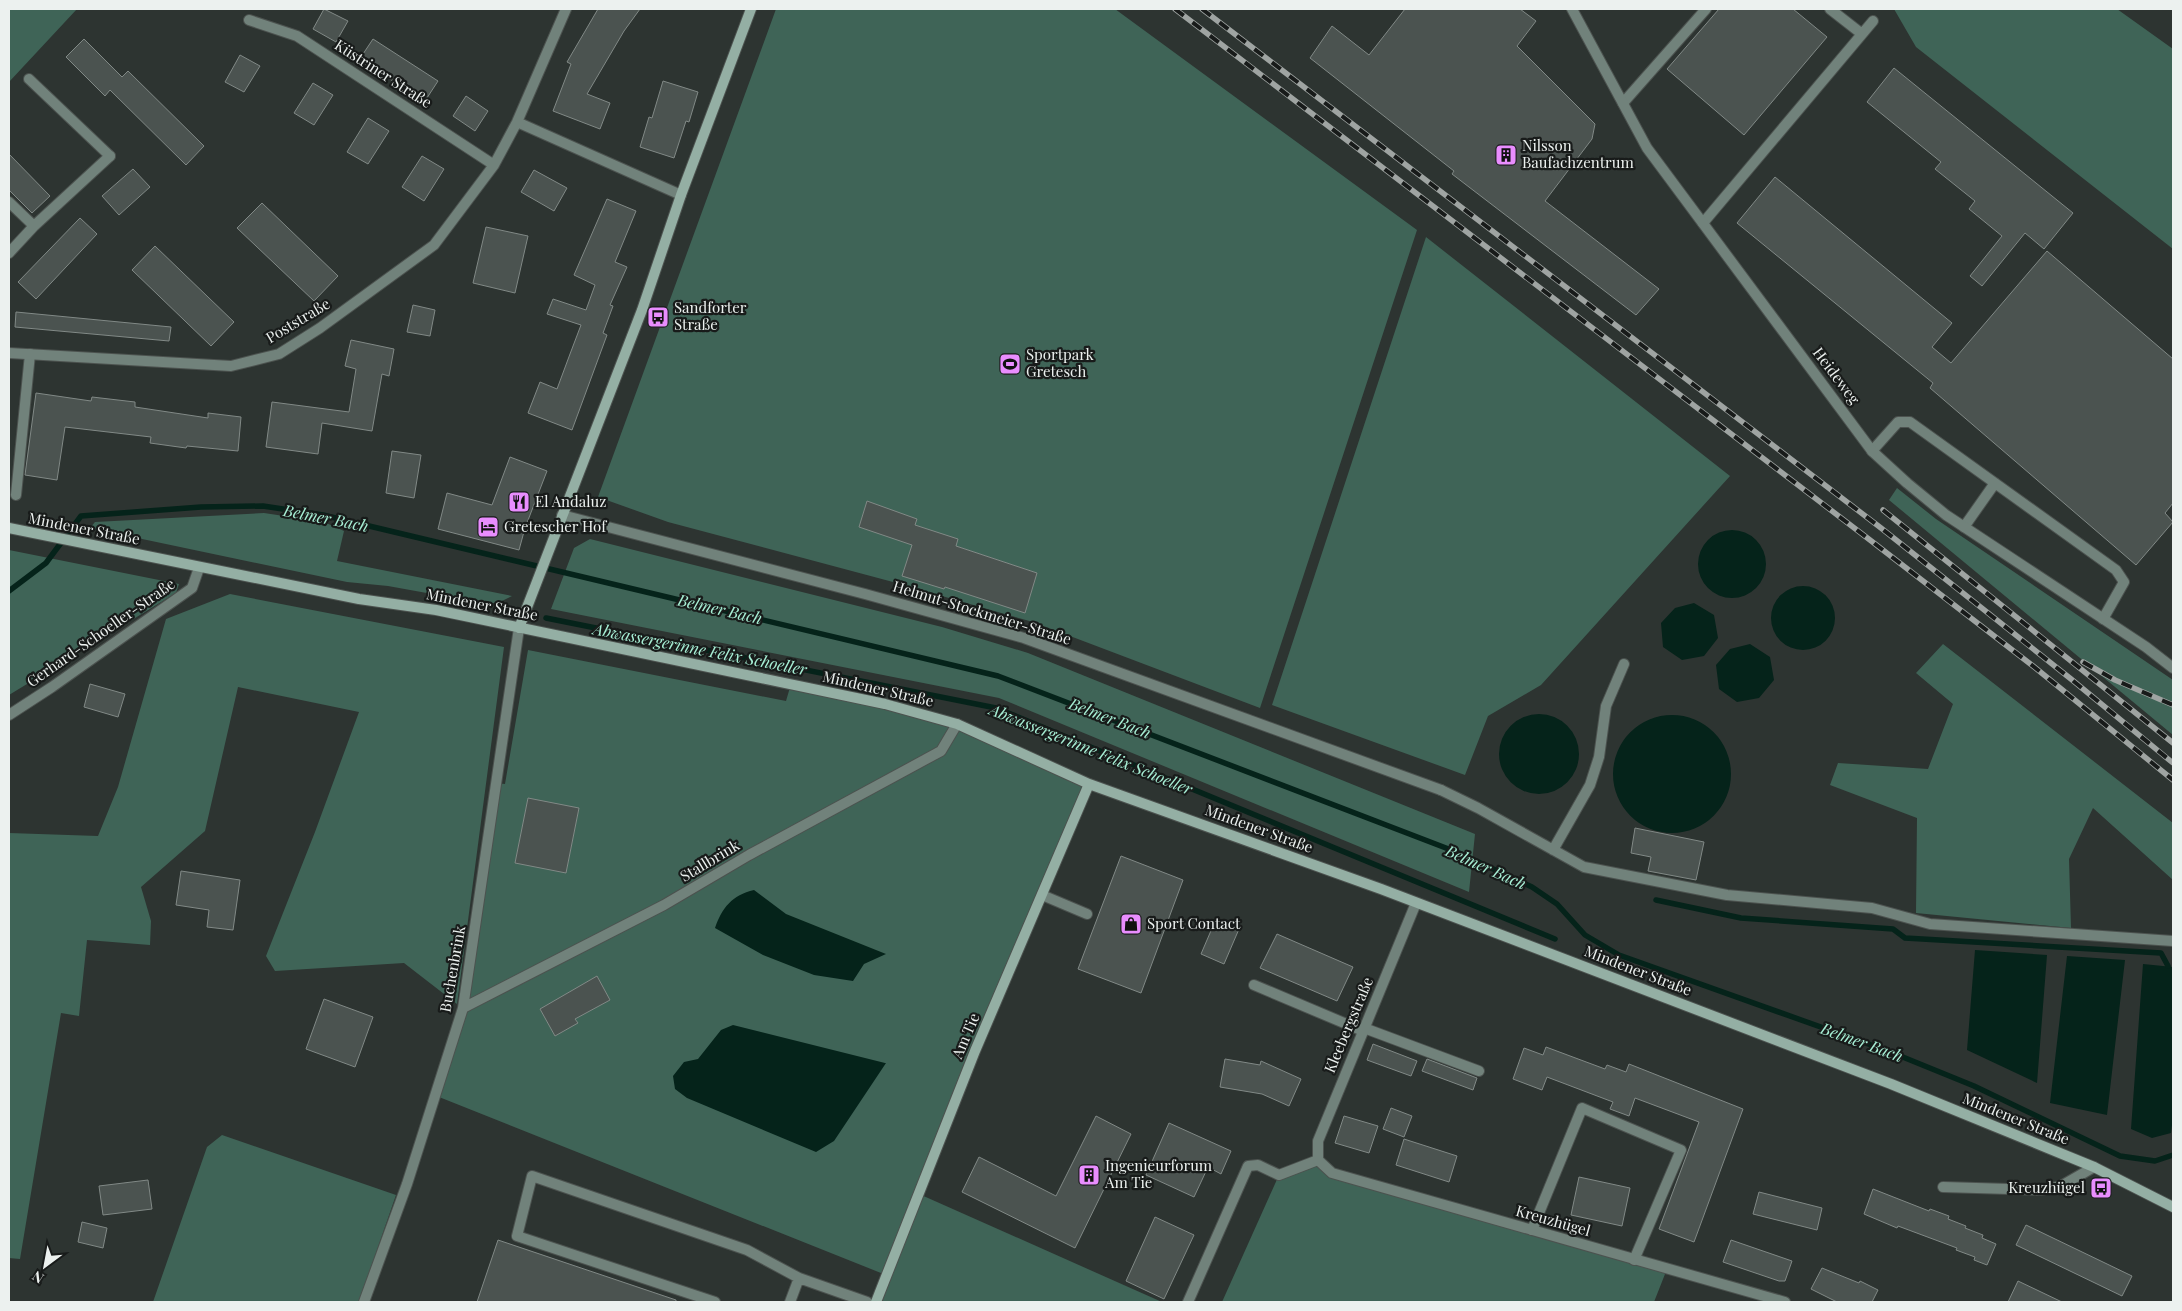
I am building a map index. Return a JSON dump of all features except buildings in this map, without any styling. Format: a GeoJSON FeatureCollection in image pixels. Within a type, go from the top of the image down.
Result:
{"type":"FeatureCollection","features":[{"type":"Feature","properties":{"kind":"main road"},"geometry":{"type":"LineString","coordinates":[[519,628],[642,310],[681,195],[751,9]]}},
{"type":"Feature","properties":{"kind":"main road","name":"Mindener Straße"},"geometry":{"type":"LineString","coordinates":[[13,530],[359,599],[436,610],[886,704],[957,724],[1089,784],[1416,903],[1891,1084],[2094,1167],[2173,1207]]}},
{"type":"Feature","properties":{"kind":"main road","name":"Am Tie"},"geometry":{"type":"LineString","coordinates":[[876,1302],[975,1051],[1089,784]]}},
{"type":"Feature","properties":{"kind":"street","name":"Poststraße"},"geometry":{"type":"LineString","coordinates":[[9,352],[231,366],[279,354],[320,328],[434,245],[494,165],[517,122],[566,9]]}},
{"type":"Feature","properties":{"kind":"street","name":"Heideweg"},"geometry":{"type":"LineString","coordinates":[[1572,9],[1647,148],[1872,451],[1907,483],[1964,527],[2146,647],[2173,668]]}},
{"type":"Feature","properties":{"kind":"street"},"geometry":{"type":"LineString","coordinates":[[1623,103],[1706,9]]}},
{"type":"Feature","properties":{"kind":"street"},"geometry":{"type":"LineString","coordinates":[[1830,9],[1862,34]]}},
{"type":"Feature","properties":{"kind":"street","name":"Küstriner Straße"},"geometry":{"type":"LineString","coordinates":[[249,20],[297,36],[494,165]]}},
{"type":"Feature","properties":{"kind":"street"},"geometry":{"type":"LineString","coordinates":[[1703,222],[1873,21]]}},
{"type":"Feature","properties":{"kind":"street"},"geometry":{"type":"LineString","coordinates":[[9,253],[34,226],[110,156],[29,79]]}},
{"type":"Feature","properties":{"kind":"street"},"geometry":{"type":"LineString","coordinates":[[517,122],[681,195]]}},
{"type":"Feature","properties":{"kind":"street"},"geometry":{"type":"LineString","coordinates":[[9,202],[34,226]]}},
{"type":"Feature","properties":{"kind":"street"},"geometry":{"type":"LineString","coordinates":[[16,494],[30,354]]}},
{"type":"Feature","properties":{"kind":"street"},"geometry":{"type":"LineString","coordinates":[[1872,451],[1898,422],[1910,422],[2116,570],[2124,582],[2103,619]]}},
{"type":"Feature","properties":{"kind":"street"},"geometry":{"type":"LineString","coordinates":[[1964,527],[1995,483]]}},
{"type":"Feature","properties":{"kind":"street","name":"Helmut-Stockmeier-Straße"},"geometry":{"type":"LineString","coordinates":[[562,515],[1024,638],[1441,790],[1478,808],[1584,867],[1727,895],[1872,908],[1930,924],[2173,941]]}},
{"type":"Feature","properties":{"kind":"street","name":"Gerhard-Schoeller-Straße"},"geometry":{"type":"LineString","coordinates":[[9,715],[52,688],[192,588],[199,568]]}},
{"type":"Feature","properties":{"kind":"street","name":"Buchenbrink"},"geometry":{"type":"LineString","coordinates":[[364,1302],[407,1184],[463,1008],[519,628]]}},
{"type":"Feature","properties":{"kind":"street"},"geometry":{"type":"LineString","coordinates":[[1553,850],[1590,785],[1599,757],[1606,706],[1624,664]]}},
{"type":"Feature","properties":{"kind":"street","name":"Stallbrink"},"geometry":{"type":"LineString","coordinates":[[463,1008],[664,905],[749,855],[941,751],[957,724]]}},
{"type":"Feature","properties":{"kind":"street"},"geometry":{"type":"LineString","coordinates":[[1042,895],[1087,914]]}},
{"type":"Feature","properties":{"kind":"street","name":"Kleebergstraße"},"geometry":{"type":"LineString","coordinates":[[1318,1160],[1318,1141],[1416,903]]}},
{"type":"Feature","properties":{"kind":"street"},"geometry":{"type":"LineString","coordinates":[[1254,985],[1364,1030],[1478,1071]]}},
{"type":"Feature","properties":{"kind":"street"},"geometry":{"type":"LineString","coordinates":[[1532,1230],[1582,1108],[1680,1150],[1634,1260]]}},
{"type":"Feature","properties":{"kind":"street"},"geometry":{"type":"LineString","coordinates":[[1188,1302],[1248,1166],[1258,1165],[1279,1175],[1318,1160]]}},
{"type":"Feature","properties":{"kind":"street","name":"Kreuzhügel"},"geometry":{"type":"LineString","coordinates":[[1318,1160],[1332,1173],[1785,1302]]}},
{"type":"Feature","properties":{"kind":"street"},"geometry":{"type":"LineString","coordinates":[[1943,1187],[2042,1190],[2061,1186],[2094,1167]]}},
{"type":"Feature","properties":{"kind":"street"},"geometry":{"type":"LineString","coordinates":[[715,1302],[517,1236],[532,1176],[747,1250],[799,1278],[867,1302]]}},
{"type":"Feature","properties":{"kind":"street"},"geometry":{"type":"LineString","coordinates":[[790,1302],[799,1278]]}},
{"type":"Feature","properties":{"kind":"shaded area"},"geometry":{"type":"Polygon","coordinates":[[[9,9],[77,9],[9,82],[9,9]]]}},
{"type":"Feature","properties":{"kind":"shaded area","name":"Sportpark Gretesch"},"geometry":{"type":"Polygon","coordinates":[[[776,9],[1115,9],[1417,230],[1260,708],[1033,622],[893,582],[668,522],[598,497],[776,9]]]}},
{"type":"Feature","properties":{"kind":"shaded area"},"geometry":{"type":"Polygon","coordinates":[[[1894,9],[2117,9],[2173,49],[2173,249],[1916,47],[1894,9]]]}},
{"type":"Feature","properties":{"kind":"shaded area"},"geometry":{"type":"Polygon","coordinates":[[[1426,237],[1730,476],[1541,685],[1488,716],[1465,775],[1272,705],[1426,237]]]}},
{"type":"Feature","properties":{"kind":"shaded area"},"geometry":{"type":"Polygon","coordinates":[[[1897,488],[1936,519],[2173,680],[2173,735],[1889,500],[1897,488]]]}},
{"type":"Feature","properties":{"kind":"shaded area"},"geometry":{"type":"Polygon","coordinates":[[[264,513],[324,522],[344,531],[337,561],[512,596],[498,603],[482,603],[388,586],[347,582],[90,528],[95,522],[264,513]]]}},
{"type":"Feature","properties":{"kind":"shaded area"},"geometry":{"type":"Polygon","coordinates":[[[1725,530],[1739,530],[1751,535],[1761,545],[1766,557],[1766,571],[1761,583],[1751,593],[1739,598],[1725,598],[1713,593],[1703,583],[1698,571],[1698,557],[1703,545],[1713,535],[1725,530]]]}},
{"type":"Feature","properties":{"kind":"shaded area"},"geometry":{"type":"Polygon","coordinates":[[[590,539],[942,627],[1028,653],[1475,834],[1469,892],[999,698],[551,609],[574,548],[590,539]]]}},
{"type":"Feature","properties":{"kind":"shaded area"},"geometry":{"type":"Polygon","coordinates":[[[9,550],[179,584],[176,593],[9,695],[9,550]]]}},
{"type":"Feature","properties":{"kind":"shaded area"},"geometry":{"type":"Polygon","coordinates":[[[1797,586],[1809,586],[1826,595],[1833,606],[1835,618],[1833,630],[1826,641],[1809,650],[1797,650],[1785,645],[1776,636],[1771,624],[1771,612],[1776,600],[1785,591],[1797,586]]]}},
{"type":"Feature","properties":{"kind":"shaded area"},"geometry":{"type":"Polygon","coordinates":[[[230,594],[504,647],[457,1004],[404,963],[275,971],[266,956],[315,832],[359,712],[238,687],[205,831],[141,887],[151,921],[150,945],[87,940],[79,1016],[61,1013],[20,1259],[9,1258],[9,833],[98,836],[118,787],[166,619],[230,594]]]}},
{"type":"Feature","properties":{"kind":"shaded area"},"geometry":{"type":"Polygon","coordinates":[[[1694,603],[1714,615],[1718,638],[1704,656],[1682,660],[1663,647],[1661,623],[1675,608],[1694,603]]]}},
{"type":"Feature","properties":{"kind":"shaded area"},"geometry":{"type":"Polygon","coordinates":[[[1750,644],[1770,657],[1774,680],[1759,698],[1737,702],[1719,689],[1716,665],[1730,649],[1750,644]]]}},
{"type":"Feature","properties":{"kind":"shaded area"},"geometry":{"type":"Polygon","coordinates":[[[1943,644],[2173,823],[2173,880],[2093,808],[2069,859],[2071,928],[1916,913],[1917,818],[1830,785],[1838,763],[1928,769],[1953,704],[1916,673],[1943,644]]]}},
{"type":"Feature","properties":{"kind":"shaded area"},"geometry":{"type":"Polygon","coordinates":[[[528,650],[786,701],[791,684],[957,724],[1089,784],[919,1194],[1162,1302],[878,1302],[886,1275],[434,1095],[463,1008],[496,783],[505,784],[528,650]]]}},
{"type":"Feature","properties":{"kind":"shaded area"},"geometry":{"type":"Polygon","coordinates":[[[1539,714],[1554,717],[1567,726],[1576,739],[1579,754],[1576,769],[1567,782],[1554,791],[1539,794],[1524,791],[1511,782],[1502,769],[1499,754],[1502,739],[1511,726],[1524,717],[1539,714]]]}},
{"type":"Feature","properties":{"kind":"shaded area"},"geometry":{"type":"Polygon","coordinates":[[[1672,715],[1695,719],[1714,732],[1727,751],[1731,774],[1727,797],[1714,816],[1695,829],[1672,833],[1649,829],[1630,816],[1617,797],[1613,774],[1617,751],[1630,732],[1649,719],[1672,715]]]}},
{"type":"Feature","properties":{"kind":"shaded area"},"geometry":{"type":"Polygon","coordinates":[[[754,890],[786,914],[886,954],[864,964],[853,981],[814,975],[763,955],[715,928],[721,914],[729,903],[740,895],[754,890]]]}},
{"type":"Feature","properties":{"kind":"shaded area"},"geometry":{"type":"Polygon","coordinates":[[[1975,950],[2047,955],[2037,1083],[1967,1050],[1975,950]]]}},
{"type":"Feature","properties":{"kind":"shaded area"},"geometry":{"type":"Polygon","coordinates":[[[2067,956],[2125,960],[2107,1115],[2050,1103],[2067,956]]]}},
{"type":"Feature","properties":{"kind":"shaded area"},"geometry":{"type":"Polygon","coordinates":[[[2143,964],[2173,967],[2173,1117],[2171,1133],[2152,1138],[2131,1129],[2143,964]]]}},
{"type":"Feature","properties":{"kind":"shaded area"},"geometry":{"type":"Polygon","coordinates":[[[733,1025],[886,1063],[834,1141],[816,1152],[687,1098],[675,1089],[673,1076],[684,1062],[698,1059],[721,1030],[733,1025]]]}},
{"type":"Feature","properties":{"kind":"shaded area"},"geometry":{"type":"Polygon","coordinates":[[[222,1135],[396,1195],[359,1302],[153,1302],[207,1147],[222,1135]]]}},
{"type":"Feature","properties":{"kind":"shaded area"},"geometry":{"type":"Polygon","coordinates":[[[1318,1160],[1332,1173],[1667,1269],[1654,1302],[1222,1302],[1279,1175],[1318,1160]]]}},
{"type":"Feature","properties":{"kind":"waterway","name":"Belmer Bach"},"geometry":{"type":"LineString","coordinates":[[9,591],[46,563],[81,516],[201,507],[263,506],[323,515],[998,676],[1459,853],[1532,887],[1557,904],[1585,935],[1619,955],[1888,1051],[1974,1086],[2120,1156],[2155,1161],[2173,1155]]}},
{"type":"Feature","properties":{"kind":"waterway","name":"Abwassergerinne Felix Schoeller"},"geometry":{"type":"LineString","coordinates":[[546,618],[996,708],[1555,939]]}},
{"type":"Feature","properties":{"kind":"waterway"},"geometry":{"type":"LineString","coordinates":[[1656,900],[1741,918],[1893,929],[1905,938],[2161,953],[2168,966]]}},
{"type":"Feature","properties":{"kind":"railway"},"geometry":{"type":"LineString","coordinates":[[1175,9],[1870,540],[2033,666],[2173,780]]}},
{"type":"Feature","properties":{"kind":"railway"},"geometry":{"type":"LineString","coordinates":[[1202,9],[1881,528],[2173,763]]}},
{"type":"Feature","properties":{"kind":"railway"},"geometry":{"type":"LineString","coordinates":[[1883,510],[2173,743]]}},
{"type":"Feature","properties":{"kind":"railway"},"geometry":{"type":"LineString","coordinates":[[2083,662],[2115,680],[2173,705]]}},
{"type":"Feature","properties":{"kind":"place","name":"Nilsson Baufachzentrum"},"geometry":{"type":"Point","coordinates":[1506,155]}},
{"type":"Feature","properties":{"kind":"place","name":"Sandforter Straße"},"geometry":{"type":"Point","coordinates":[658,317]}},
{"type":"Feature","properties":{"kind":"place","name":"Sportpark Gretesch"},"geometry":{"type":"Point","coordinates":[1010,364]}},
{"type":"Feature","properties":{"kind":"place","name":"El Andaluz"},"geometry":{"type":"Point","coordinates":[519,502]}},
{"type":"Feature","properties":{"kind":"place","name":"Gretescher Hof"},"geometry":{"type":"Point","coordinates":[488,527]}},
{"type":"Feature","properties":{"kind":"place","name":"Sport Contact"},"geometry":{"type":"Point","coordinates":[1131,924]}},
{"type":"Feature","properties":{"kind":"place","name":"Ingenieurforum Am Tie"},"geometry":{"type":"Point","coordinates":[1089,1175]}},
{"type":"Feature","properties":{"kind":"place","name":"Kreuzhügel"},"geometry":{"type":"Point","coordinates":[2101,1188]}}]}
